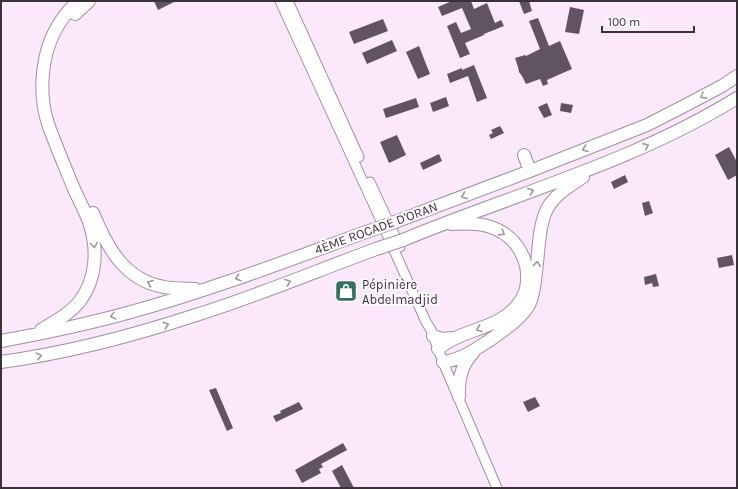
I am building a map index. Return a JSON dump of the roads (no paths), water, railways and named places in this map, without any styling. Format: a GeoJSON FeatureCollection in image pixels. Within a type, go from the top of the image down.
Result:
{"type":"FeatureCollection","features":[{"type":"Feature","properties":{"kind":"highway"},"geometry":{"type":"LineString","coordinates":[[33,335],[66,314],[79,301],[84,295],[90,282],[94,267],[93,240],[89,222],[48,123],[43,93],[43,68],[51,40],[64,17],[78,1]]}},
{"type":"Feature","properties":{"kind":"highway"},"geometry":{"type":"LineString","coordinates":[[88,1],[66,26],[56,46],[51,64],[49,81],[50,99],[61,138],[98,226],[118,260],[133,274],[148,282],[164,287],[202,290]]}},
{"type":"Feature","properties":{"kind":"highway","name":"4ÈME ROCADE D'ORAN"},"geometry":{"type":"LineString","coordinates":[[1,341],[131,312],[202,290],[396,222],[530,171],[647,124],[692,102],[737,76]]}},
{"type":"Feature","properties":{"kind":"highway","name":"4ÈME ROCADE D'ORAN"},"geometry":{"type":"LineString","coordinates":[[1,362],[27,359],[81,348],[198,315],[243,299],[610,161],[691,124],[737,98]]}},
{"type":"Feature","properties":{"kind":"highway"},"geometry":{"type":"LineString","coordinates":[[524,155],[530,171]]}},
{"type":"Feature","properties":{"kind":"highway"},"geometry":{"type":"LineString","coordinates":[[459,397],[459,379],[471,354],[523,314],[530,304],[534,289],[542,225],[550,205],[559,194],[571,185],[610,161]]}},
{"type":"Feature","properties":{"kind":"highway"},"geometry":{"type":"LineString","coordinates":[[438,225],[474,223],[488,226],[503,233],[514,242],[521,251],[526,264],[527,279],[526,288],[522,299],[510,314],[498,321],[454,338],[438,349]]}},
{"type":"Feature","properties":{"kind":"highway"},"geometry":{"type":"LineString","coordinates":[[432,333],[442,339],[454,338]]}},
{"type":"Feature","properties":{"kind":"highway"},"geometry":{"type":"LineString","coordinates":[[443,362],[454,360],[478,348]]}},
{"type":"Feature","properties":{"kind":"main road"},"geometry":{"type":"LineString","coordinates":[[280,1],[432,333],[443,362],[498,488]]}},
{"type":"Feature","properties":{"kind":"main road"},"geometry":{"type":"LineString","coordinates":[[288,1],[386,214],[429,316],[432,333]]}},
{"type":"Feature","properties":{"kind":"place","name":"Pépinière Abdelmadjid"},"geometry":{"type":"Point","coordinates":[346,291]}}]}
